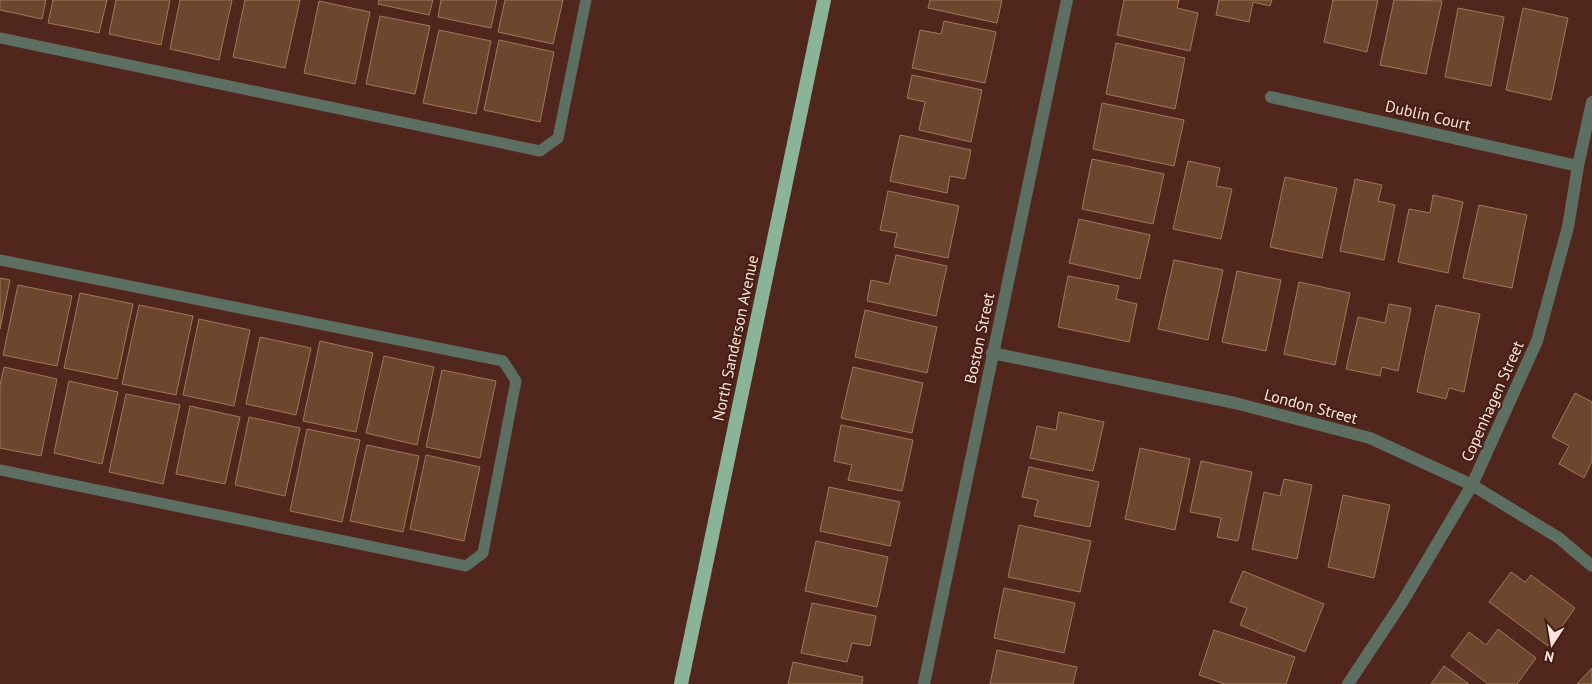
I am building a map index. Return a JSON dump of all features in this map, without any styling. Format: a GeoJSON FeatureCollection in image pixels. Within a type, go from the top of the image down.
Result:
{"type":"FeatureCollection","features":[{"type":"Feature","properties":{"kind":"highway","name":"North Sanderson Avenue"},"geometry":{"type":"LineString","coordinates":[[681,684],[824,0]]}},
{"type":"Feature","properties":{"kind":"street","name":"Boston Street"},"geometry":{"type":"LineString","coordinates":[[924,684],[1067,0]]}},
{"type":"Feature","properties":{"kind":"street","name":"Dublin Court"},"geometry":{"type":"LineString","coordinates":[[1272,97],[1578,166]]}},
{"type":"Feature","properties":{"kind":"street","name":"Copenhagen Street"},"geometry":{"type":"LineString","coordinates":[[1348,684],[1402,602],[1472,485],[1537,341],[1568,227],[1578,166],[1592,102]]}},
{"type":"Feature","properties":{"kind":"street","name":"London Street"},"geometry":{"type":"LineString","coordinates":[[992,353],[1235,403],[1370,438],[1472,485],[1559,538],[1592,566]]}},
{"type":"Feature","properties":{"kind":"lane"},"geometry":{"type":"LineString","coordinates":[[0,38],[540,151],[558,138],[586,0]]}},
{"type":"Feature","properties":{"kind":"lane"},"geometry":{"type":"LineString","coordinates":[[0,260],[503,361],[516,381],[483,553],[466,566],[0,470]]}},
{"type":"Feature","properties":{"kind":"building"},"geometry":{"type":"Polygon","coordinates":[[[0,0],[46,0],[42,19],[0,10],[0,0]]]}},
{"type":"Feature","properties":{"kind":"building"},"geometry":{"type":"Polygon","coordinates":[[[53,0],[107,0],[99,33],[48,23],[53,0]]]}},
{"type":"Feature","properties":{"kind":"building"},"geometry":{"type":"Polygon","coordinates":[[[116,0],[170,0],[161,45],[109,34],[116,0]]]}},
{"type":"Feature","properties":{"kind":"building"},"geometry":{"type":"Polygon","coordinates":[[[180,0],[232,0],[219,60],[170,49],[180,0]]]}},
{"type":"Feature","properties":{"kind":"building"},"geometry":{"type":"Polygon","coordinates":[[[245,0],[300,0],[285,68],[233,57],[245,0]]]}},
{"type":"Feature","properties":{"kind":"building"},"geometry":{"type":"Polygon","coordinates":[[[379,0],[433,0],[429,15],[378,4],[379,0]]]}},
{"type":"Feature","properties":{"kind":"building"},"geometry":{"type":"Polygon","coordinates":[[[441,0],[497,0],[491,28],[438,17],[441,0]]]}},
{"type":"Feature","properties":{"kind":"building"},"geometry":{"type":"Polygon","coordinates":[[[505,0],[563,0],[553,44],[498,32],[505,0]]]}},
{"type":"Feature","properties":{"kind":"building"},"geometry":{"type":"Polygon","coordinates":[[[930,0],[1002,0],[997,23],[928,8],[930,0]]]}},
{"type":"Feature","properties":{"kind":"building"},"geometry":{"type":"Polygon","coordinates":[[[1124,0],[1179,0],[1177,8],[1198,13],[1190,51],[1117,35],[1124,0]]]}},
{"type":"Feature","properties":{"kind":"building"},"geometry":{"type":"Polygon","coordinates":[[[1219,0],[1272,0],[1270,6],[1253,2],[1249,22],[1216,15],[1219,0]]]}},
{"type":"Feature","properties":{"kind":"building"},"geometry":{"type":"Polygon","coordinates":[[[1333,0],[1378,0],[1367,52],[1324,42],[1333,0]]]}},
{"type":"Feature","properties":{"kind":"building"},"geometry":{"type":"Polygon","coordinates":[[[1394,0],[1442,1],[1426,74],[1380,65],[1394,0]]]}},
{"type":"Feature","properties":{"kind":"building"},"geometry":{"type":"Polygon","coordinates":[[[319,1],[370,12],[355,84],[304,73],[319,1]]]}},
{"type":"Feature","properties":{"kind":"building"},"geometry":{"type":"Polygon","coordinates":[[[1458,8],[1504,17],[1491,86],[1445,77],[1458,8]]]}},
{"type":"Feature","properties":{"kind":"building"},"geometry":{"type":"Polygon","coordinates":[[[1523,8],[1568,18],[1551,100],[1506,90],[1523,8]]]}},
{"type":"Feature","properties":{"kind":"building"},"geometry":{"type":"Polygon","coordinates":[[[380,16],[430,26],[415,94],[366,84],[380,16]]]}},
{"type":"Feature","properties":{"kind":"building"},"geometry":{"type":"Polygon","coordinates":[[[944,21],[996,32],[985,83],[912,68],[920,30],[941,34],[944,21]]]}},
{"type":"Feature","properties":{"kind":"building"},"geometry":{"type":"Polygon","coordinates":[[[439,30],[491,41],[476,114],[423,103],[439,30]]]}},
{"type":"Feature","properties":{"kind":"building"},"geometry":{"type":"Polygon","coordinates":[[[499,40],[554,52],[540,122],[484,110],[499,40]]]}},
{"type":"Feature","properties":{"kind":"building"},"geometry":{"type":"Polygon","coordinates":[[[1116,43],[1185,58],[1175,109],[1106,94],[1116,43]]]}},
{"type":"Feature","properties":{"kind":"building"},"geometry":{"type":"Polygon","coordinates":[[[912,75],[982,90],[971,142],[919,130],[925,102],[907,98],[912,75]]]}},
{"type":"Feature","properties":{"kind":"building"},"geometry":{"type":"Polygon","coordinates":[[[1102,103],[1184,120],[1174,166],[1093,149],[1102,103]]]}},
{"type":"Feature","properties":{"kind":"building"},"geometry":{"type":"Polygon","coordinates":[[[900,135],[971,150],[965,179],[950,176],[947,193],[890,181],[900,135]]]}},
{"type":"Feature","properties":{"kind":"building"},"geometry":{"type":"Polygon","coordinates":[[[1092,159],[1164,174],[1153,224],[1082,209],[1092,159]]]}},
{"type":"Feature","properties":{"kind":"building"},"geometry":{"type":"Polygon","coordinates":[[[1188,161],[1220,168],[1216,186],[1232,189],[1221,239],[1173,229],[1188,161]]]}},
{"type":"Feature","properties":{"kind":"building"},"geometry":{"type":"Polygon","coordinates":[[[1285,177],[1337,188],[1322,258],[1270,247],[1285,177]]]}},
{"type":"Feature","properties":{"kind":"building"},"geometry":{"type":"Polygon","coordinates":[[[1355,179],[1382,185],[1378,201],[1395,205],[1384,260],[1340,251],[1355,179]]]}},
{"type":"Feature","properties":{"kind":"building"},"geometry":{"type":"Polygon","coordinates":[[[888,191],[959,206],[948,258],[894,247],[897,233],[880,230],[888,191]]]}},
{"type":"Feature","properties":{"kind":"building"},"geometry":{"type":"Polygon","coordinates":[[[1433,195],[1463,202],[1448,273],[1398,262],[1409,209],[1430,213],[1433,195]]]}},
{"type":"Feature","properties":{"kind":"building"},"geometry":{"type":"Polygon","coordinates":[[[1479,205],[1527,215],[1512,288],[1463,278],[1479,205]]]}},
{"type":"Feature","properties":{"kind":"building"},"geometry":{"type":"Polygon","coordinates":[[[1079,219],[1150,235],[1140,279],[1069,263],[1079,219]]]}},
{"type":"Feature","properties":{"kind":"building"},"geometry":{"type":"Polygon","coordinates":[[[896,255],[947,266],[936,316],[867,301],[871,280],[889,284],[896,255]]]}},
{"type":"Feature","properties":{"kind":"building"},"geometry":{"type":"Polygon","coordinates":[[[1174,260],[1223,270],[1208,340],[1158,329],[1174,260]]]}},
{"type":"Feature","properties":{"kind":"building"},"geometry":{"type":"Polygon","coordinates":[[[1237,271],[1281,280],[1266,351],[1222,342],[1237,271]]]}},
{"type":"Feature","properties":{"kind":"building"},"geometry":{"type":"Polygon","coordinates":[[[1068,276],[1119,286],[1116,299],[1137,304],[1129,342],[1058,327],[1068,276]]]}},
{"type":"Feature","properties":{"kind":"building"},"geometry":{"type":"Polygon","coordinates":[[[0,278],[10,280],[0,329],[0,278]]]}},
{"type":"Feature","properties":{"kind":"building"},"geometry":{"type":"Polygon","coordinates":[[[1299,282],[1350,293],[1335,365],[1284,354],[1299,282]]]}},
{"type":"Feature","properties":{"kind":"building"},"geometry":{"type":"Polygon","coordinates":[[[18,285],[72,296],[57,366],[3,355],[18,285]]]}},
{"type":"Feature","properties":{"kind":"building"},"geometry":{"type":"Polygon","coordinates":[[[80,293],[133,304],[117,379],[64,368],[80,293]]]}},
{"type":"Feature","properties":{"kind":"building"},"geometry":{"type":"Polygon","coordinates":[[[1389,304],[1411,308],[1398,371],[1382,367],[1380,376],[1346,369],[1358,317],[1385,323],[1389,304]]]}},
{"type":"Feature","properties":{"kind":"building"},"geometry":{"type":"Polygon","coordinates":[[[139,305],[193,316],[176,395],[122,384],[139,305]]]}},
{"type":"Feature","properties":{"kind":"building"},"geometry":{"type":"Polygon","coordinates":[[[1436,305],[1480,314],[1464,392],[1449,388],[1446,399],[1417,392],[1436,305]]]}},
{"type":"Feature","properties":{"kind":"building"},"geometry":{"type":"Polygon","coordinates":[[[865,310],[937,327],[927,373],[855,357],[865,310]]]}},
{"type":"Feature","properties":{"kind":"building"},"geometry":{"type":"Polygon","coordinates":[[[199,319],[250,330],[234,406],[183,395],[199,319]]]}},
{"type":"Feature","properties":{"kind":"building"},"geometry":{"type":"Polygon","coordinates":[[[260,337],[311,348],[296,415],[246,404],[260,337]]]}},
{"type":"Feature","properties":{"kind":"building"},"geometry":{"type":"Polygon","coordinates":[[[320,341],[373,353],[356,432],[303,421],[320,341]]]}},
{"type":"Feature","properties":{"kind":"building"},"geometry":{"type":"Polygon","coordinates":[[[384,356],[434,367],[417,445],[366,433],[384,356]]]}},
{"type":"Feature","properties":{"kind":"building"},"geometry":{"type":"Polygon","coordinates":[[[4,367],[57,379],[41,456],[0,448],[0,385],[4,367]]]}},
{"type":"Feature","properties":{"kind":"building"},"geometry":{"type":"Polygon","coordinates":[[[853,367],[923,383],[912,433],[841,418],[853,367]]]}},
{"type":"Feature","properties":{"kind":"building"},"geometry":{"type":"Polygon","coordinates":[[[442,370],[496,381],[480,458],[426,447],[442,370]]]}},
{"type":"Feature","properties":{"kind":"building"},"geometry":{"type":"Polygon","coordinates":[[[69,381],[118,392],[102,464],[54,453],[69,381]]]}},
{"type":"Feature","properties":{"kind":"building"},"geometry":{"type":"Polygon","coordinates":[[[1575,393],[1592,402],[1592,461],[1584,478],[1559,464],[1569,446],[1552,437],[1575,393]]]}},
{"type":"Feature","properties":{"kind":"building"},"geometry":{"type":"Polygon","coordinates":[[[126,394],[180,405],[163,484],[109,472],[126,394]]]}},
{"type":"Feature","properties":{"kind":"building"},"geometry":{"type":"Polygon","coordinates":[[[190,406],[240,417],[225,484],[176,474],[190,406]]]}},
{"type":"Feature","properties":{"kind":"building"},"geometry":{"type":"Polygon","coordinates":[[[1059,412],[1104,422],[1093,471],[1030,458],[1037,426],[1056,430],[1059,412]]]}},
{"type":"Feature","properties":{"kind":"building"},"geometry":{"type":"Polygon","coordinates":[[[249,417],[300,428],[285,496],[235,485],[249,417]]]}},
{"type":"Feature","properties":{"kind":"building"},"geometry":{"type":"Polygon","coordinates":[[[841,425],[913,440],[902,491],[848,480],[852,465],[834,461],[841,425]]]}},
{"type":"Feature","properties":{"kind":"building"},"geometry":{"type":"Polygon","coordinates":[[[307,429],[360,440],[342,522],[290,511],[307,429]]]}},
{"type":"Feature","properties":{"kind":"building"},"geometry":{"type":"Polygon","coordinates":[[[367,445],[419,456],[403,532],[350,521],[367,445]]]}},
{"type":"Feature","properties":{"kind":"building"},"geometry":{"type":"Polygon","coordinates":[[[1140,448],[1190,459],[1175,530],[1125,519],[1140,448]]]}},
{"type":"Feature","properties":{"kind":"building"},"geometry":{"type":"Polygon","coordinates":[[[426,455],[480,467],[464,541],[410,529],[426,455]]]}},
{"type":"Feature","properties":{"kind":"building"},"geometry":{"type":"Polygon","coordinates":[[[1201,461],[1252,472],[1238,541],[1217,537],[1221,518],[1190,512],[1201,461]]]}},
{"type":"Feature","properties":{"kind":"building"},"geometry":{"type":"Polygon","coordinates":[[[1029,467],[1099,482],[1090,527],[1034,516],[1038,500],[1022,497],[1029,467]]]}},
{"type":"Feature","properties":{"kind":"building"},"geometry":{"type":"Polygon","coordinates":[[[1284,479],[1312,485],[1297,559],[1252,549],[1264,492],[1280,496],[1284,479]]]}},
{"type":"Feature","properties":{"kind":"building"},"geometry":{"type":"Polygon","coordinates":[[[829,487],[900,502],[890,546],[820,531],[829,487]]]}},
{"type":"Feature","properties":{"kind":"building"},"geometry":{"type":"Polygon","coordinates":[[[1343,495],[1390,505],[1374,578],[1328,567],[1343,495]]]}},
{"type":"Feature","properties":{"kind":"building"},"geometry":{"type":"Polygon","coordinates":[[[1019,525],[1091,541],[1080,592],[1008,577],[1019,525]]]}},
{"type":"Feature","properties":{"kind":"building"},"geometry":{"type":"Polygon","coordinates":[[[816,541],[888,557],[877,607],[805,591],[816,541]]]}},
{"type":"Feature","properties":{"kind":"building"},"geometry":{"type":"Polygon","coordinates":[[[1243,571],[1324,604],[1305,652],[1240,625],[1247,608],[1230,602],[1243,571]]]}},
{"type":"Feature","properties":{"kind":"building"},"geometry":{"type":"Polygon","coordinates":[[[1511,572],[1525,582],[1531,575],[1575,608],[1548,646],[1489,602],[1511,572]]]}},
{"type":"Feature","properties":{"kind":"building"},"geometry":{"type":"Polygon","coordinates":[[[1004,588],[1075,603],[1064,653],[994,638],[1004,588]]]}},
{"type":"Feature","properties":{"kind":"building"},"geometry":{"type":"Polygon","coordinates":[[[812,603],[876,616],[870,646],[852,643],[847,662],[801,653],[812,603]]]}},
{"type":"Feature","properties":{"kind":"building"},"geometry":{"type":"Polygon","coordinates":[[[1498,629],[1536,658],[1517,684],[1488,684],[1451,656],[1469,632],[1486,645],[1498,629]]]}},
{"type":"Feature","properties":{"kind":"building"},"geometry":{"type":"Polygon","coordinates":[[[1214,630],[1295,657],[1286,684],[1225,684],[1199,675],[1214,630]]]}},
{"type":"Feature","properties":{"kind":"building"},"geometry":{"type":"Polygon","coordinates":[[[997,650],[1077,667],[1073,684],[990,684],[997,650]]]}},
{"type":"Feature","properties":{"kind":"building"},"geometry":{"type":"Polygon","coordinates":[[[793,662],[863,677],[862,684],[788,684],[793,662]]]}},
{"type":"Feature","properties":{"kind":"building"},"geometry":{"type":"Polygon","coordinates":[[[1444,666],[1469,684],[1431,684],[1444,666]]]}},
{"type":"Feature","properties":{"kind":"building"},"geometry":{"type":"Polygon","coordinates":[[[1592,668],[1592,684],[1577,684],[1592,668]]]}}]}
